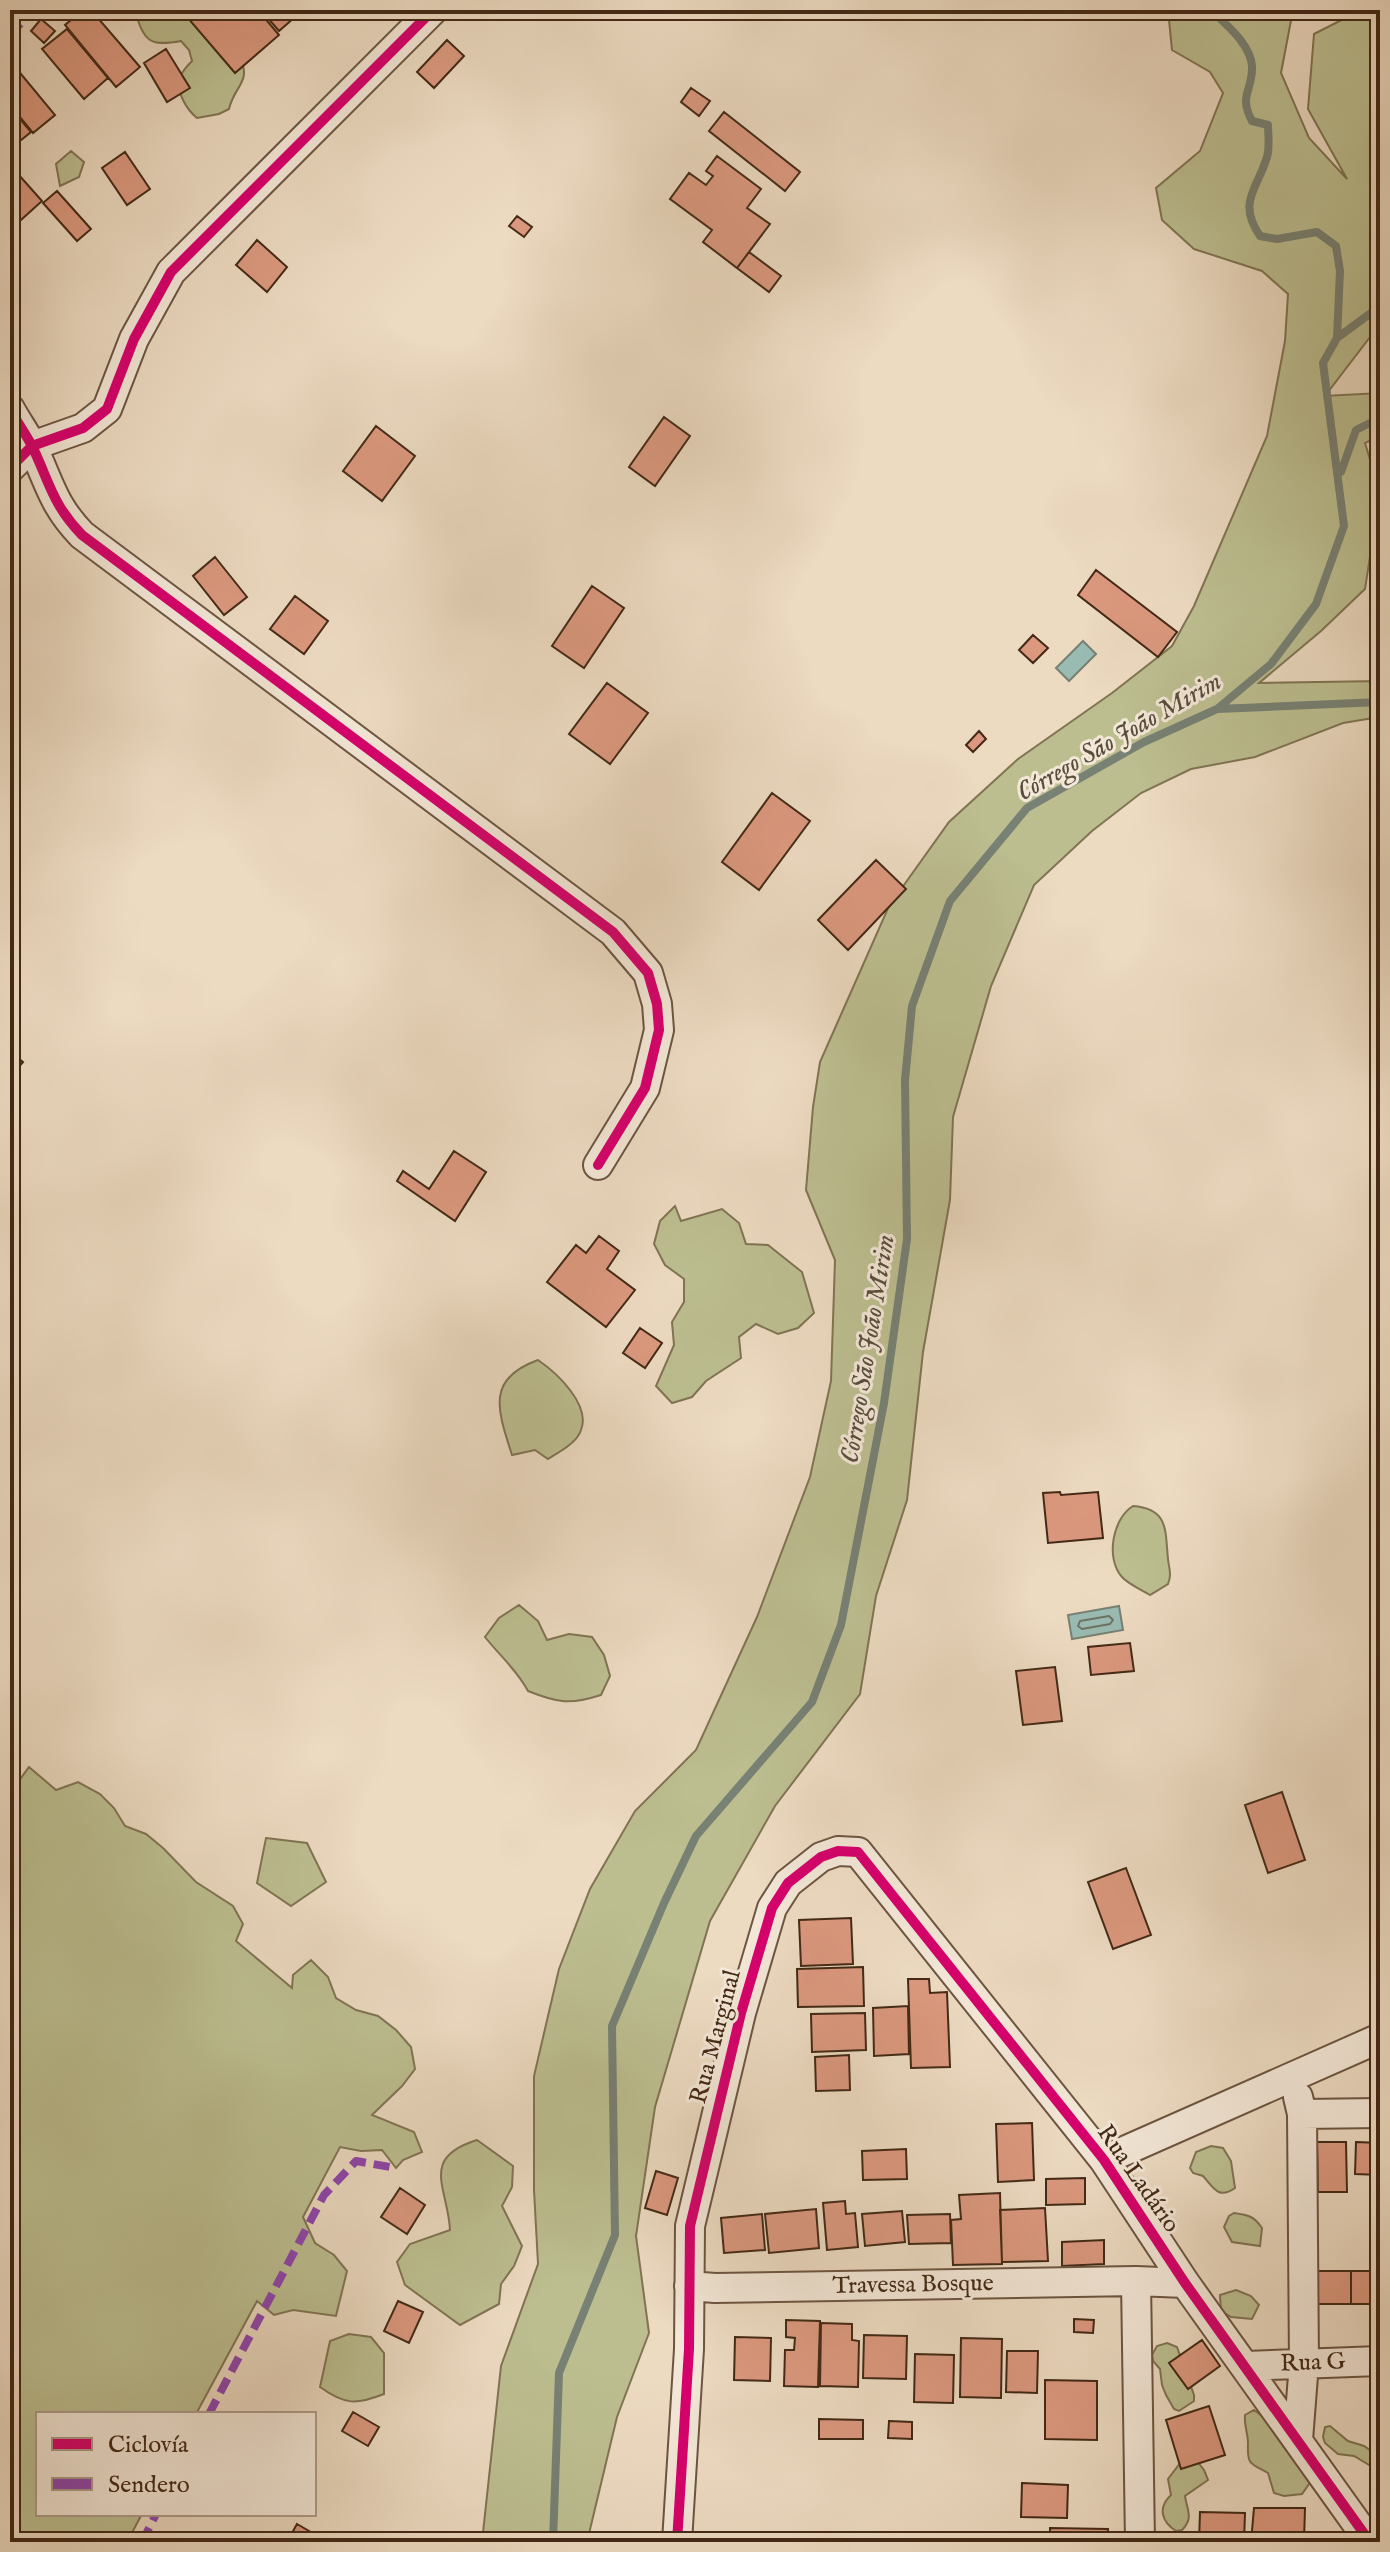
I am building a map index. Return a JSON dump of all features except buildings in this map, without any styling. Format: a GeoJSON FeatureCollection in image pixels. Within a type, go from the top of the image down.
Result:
{"type":"FeatureCollection","features":[{"type":"Feature","properties":{"kind":"street"},"geometry":{"type":"LineString","coordinates":[[10,468],[32,446],[83,428],[107,409],[134,339],[171,272],[433,10]]}},
{"type":"Feature","properties":{"kind":"street"},"geometry":{"type":"LineString","coordinates":[[10,409],[32,446],[49,490],[63,515],[82,535],[613,932],[648,973],[657,1004],[659,1030],[645,1088],[598,1165]]}},
{"type":"Feature","properties":{"kind":"street","name":"Rua Marginal"},"geometry":{"type":"LineString","coordinates":[[677,2542],[689,2349],[690,2226],[741,2013],[772,1908],[788,1883],[821,1857],[838,1851],[858,1852]]}},
{"type":"Feature","properties":{"kind":"street","name":"Rua Ladário"},"geometry":{"type":"LineString","coordinates":[[858,1852],[1104,2160],[1185,2283],[1370,2542]]}},
{"type":"Feature","properties":{"kind":"street"},"geometry":{"type":"LineString","coordinates":[[1104,2160],[1380,2038]]}},
{"type":"Feature","properties":{"kind":"street"},"geometry":{"type":"LineString","coordinates":[[1293,2076],[1302,2114],[1304,2363],[1298,2440]]}},
{"type":"Feature","properties":{"kind":"street"},"geometry":{"type":"LineString","coordinates":[[1302,2114],[1380,2113]]}},
{"type":"Feature","properties":{"kind":"street"},"geometry":{"type":"LineString","coordinates":[[1136,2281],[1140,2542]]}},
{"type":"Feature","properties":{"kind":"street","name":"Travessa Bosque"},"geometry":{"type":"LineString","coordinates":[[689,2286],[1185,2283]]}},
{"type":"Feature","properties":{"kind":"street","name":"Rua G"},"geometry":{"type":"LineString","coordinates":[[1246,2366],[1380,2361]]}},
{"type":"Feature","properties":{"kind":"green space"},"geometry":{"type":"Polygon","coordinates":[[[193,10],[240,58],[244,73],[229,109],[197,118],[186,105],[179,88],[181,75],[192,61],[189,50],[181,41],[162,43],[149,40],[141,29],[135,11],[193,10]]]}},
{"type":"Feature","properties":{"kind":"green space"},"geometry":{"type":"Polygon","coordinates":[[[1168,10],[1293,10],[1281,73],[1309,138],[1347,179],[1308,109],[1314,34],[1361,10],[1380,10],[1380,324],[1325,396],[1380,393],[1380,436],[1365,443],[1380,492],[1365,589],[1259,683],[1380,681],[1380,717],[1343,723],[1255,757],[1191,769],[1141,793],[1092,831],[1034,885],[991,986],[953,1117],[950,1200],[923,1352],[907,1500],[876,1596],[860,1694],[775,1806],[710,1921],[655,2107],[636,2236],[649,2333],[617,2417],[587,2542],[482,2542],[501,2366],[538,2264],[534,2190],[534,2076],[559,1969],[590,1889],[635,1811],[696,1750],[757,1617],[810,1477],[831,1381],[835,1260],[806,1190],[820,1062],[889,906],[949,822],[1018,759],[1172,646],[1194,606],[1267,436],[1285,341],[1288,294],[1262,271],[1194,249],[1162,220],[1156,188],[1200,151],[1223,93],[1210,72],[1172,50],[1168,10]]]}},
{"type":"Feature","properties":{"kind":"green space"},"geometry":{"type":"Polygon","coordinates":[[[71,151],[84,162],[79,177],[60,186],[56,164],[71,151]]]}},
{"type":"Feature","properties":{"kind":"green space"},"geometry":{"type":"Polygon","coordinates":[[[675,1206],[681,1221],[722,1209],[739,1223],[746,1244],[768,1245],[802,1272],[814,1313],[798,1328],[778,1334],[756,1324],[739,1337],[741,1358],[706,1381],[692,1397],[672,1403],[656,1386],[674,1345],[672,1322],[684,1302],[684,1279],[665,1265],[654,1244],[660,1221],[675,1206]]]}},
{"type":"Feature","properties":{"kind":"green space"},"geometry":{"type":"Polygon","coordinates":[[[538,1360],[570,1390],[577,1400],[583,1420],[576,1439],[548,1459],[535,1450],[512,1455],[500,1411],[503,1387],[510,1377],[538,1360]]]}},
{"type":"Feature","properties":{"kind":"green space"},"geometry":{"type":"Polygon","coordinates":[[[1133,1506],[1153,1511],[1159,1516],[1165,1530],[1169,1580],[1168,1584],[1150,1595],[1125,1580],[1114,1560],[1116,1529],[1120,1519],[1133,1506]]]}},
{"type":"Feature","properties":{"kind":"green space"},"geometry":{"type":"Polygon","coordinates":[[[519,1605],[538,1621],[547,1640],[569,1634],[592,1637],[604,1655],[610,1676],[601,1695],[564,1701],[528,1691],[485,1637],[499,1618],[519,1605]]]}},
{"type":"Feature","properties":{"kind":"green space"},"geometry":{"type":"Polygon","coordinates":[[[29,1767],[56,1790],[78,1782],[100,1794],[114,1808],[125,1826],[146,1834],[196,1882],[233,1906],[243,1924],[236,1941],[292,1988],[293,1975],[311,1960],[328,1977],[336,1998],[356,2010],[378,2016],[396,2030],[411,2047],[415,2069],[372,2115],[414,2132],[422,2152],[403,2160],[396,2168],[382,2150],[361,2151],[340,2147],[303,2217],[315,2243],[334,2255],[347,2271],[336,2316],[293,2310],[274,2315],[257,2301],[197,2412],[36,2412],[36,2516],[141,2516],[127,2542],[10,2542],[10,1793],[29,1767]]]}},
{"type":"Feature","properties":{"kind":"green space"},"geometry":{"type":"Polygon","coordinates":[[[266,1838],[307,1843],[326,1882],[291,1906],[257,1883],[266,1838]]]}},
{"type":"Feature","properties":{"kind":"green space"},"geometry":{"type":"Polygon","coordinates":[[[477,2140],[513,2166],[512,2187],[502,2206],[522,2246],[514,2266],[501,2284],[499,2304],[460,2325],[405,2285],[397,2262],[410,2244],[450,2230],[442,2188],[442,2165],[459,2147],[477,2140]]]}},
{"type":"Feature","properties":{"kind":"green space"},"geometry":{"type":"Polygon","coordinates":[[[1211,2146],[1223,2148],[1231,2161],[1235,2188],[1224,2193],[1216,2191],[1203,2176],[1193,2173],[1190,2168],[1196,2152],[1211,2146]]]}},
{"type":"Feature","properties":{"kind":"green space"},"geometry":{"type":"Polygon","coordinates":[[[1234,2213],[1250,2217],[1259,2224],[1262,2228],[1260,2246],[1232,2242],[1224,2227],[1234,2213]]]}},
{"type":"Feature","properties":{"kind":"green space"},"geometry":{"type":"Polygon","coordinates":[[[1236,2290],[1251,2296],[1259,2305],[1252,2319],[1231,2317],[1221,2311],[1220,2295],[1236,2290]]]}},
{"type":"Feature","properties":{"kind":"green space"},"geometry":{"type":"Polygon","coordinates":[[[349,2334],[371,2337],[384,2353],[384,2394],[351,2401],[320,2387],[330,2341],[349,2334]]]}},
{"type":"Feature","properties":{"kind":"green space"},"geometry":{"type":"Polygon","coordinates":[[[1167,2343],[1177,2347],[1194,2395],[1194,2401],[1179,2411],[1174,2409],[1166,2395],[1160,2369],[1153,2361],[1152,2355],[1157,2346],[1167,2343]]]}},
{"type":"Feature","properties":{"kind":"green space"},"geometry":{"type":"Polygon","coordinates":[[[1254,2410],[1269,2424],[1288,2452],[1298,2449],[1318,2471],[1302,2494],[1284,2496],[1274,2493],[1268,2473],[1249,2460],[1245,2415],[1254,2410]]]}},
{"type":"Feature","properties":{"kind":"green space"},"geometry":{"type":"Polygon","coordinates":[[[1330,2426],[1348,2441],[1364,2446],[1380,2457],[1380,2504],[1375,2500],[1372,2489],[1374,2468],[1354,2456],[1338,2454],[1325,2443],[1325,2427],[1330,2426]]]}},
{"type":"Feature","properties":{"kind":"green space"},"geometry":{"type":"Polygon","coordinates":[[[1197,2461],[1208,2480],[1185,2496],[1188,2522],[1182,2530],[1176,2531],[1163,2514],[1164,2505],[1171,2495],[1168,2479],[1181,2462],[1197,2461]]]}},
{"type":"Feature","properties":{"kind":"water"},"geometry":{"type":"Polygon","coordinates":[[[1083,641],[1096,654],[1069,681],[1056,668],[1083,641]]]}},
{"type":"Feature","properties":{"kind":"water"},"geometry":{"type":"Polygon","coordinates":[[[1119,1606],[1123,1630],[1072,1639],[1068,1615],[1119,1606]]]}},
{"type":"Feature","properties":{"kind":"waterway"},"geometry":{"type":"LineString","coordinates":[[1211,10],[1247,50],[1252,66],[1246,105],[1252,121],[1268,125],[1268,153],[1249,205],[1253,224],[1260,236],[1277,239],[1317,232],[1336,246],[1340,271],[1337,338]]}},
{"type":"Feature","properties":{"kind":"waterway","name":"Córrego São João Mirim"},"geometry":{"type":"LineString","coordinates":[[553,2542],[559,2373],[615,2235],[612,2026],[696,1836],[812,1702],[841,1625],[884,1403],[907,1239],[905,1080],[912,1006],[950,901],[1027,808],[1144,742],[1217,709],[1271,664],[1316,604],[1344,526],[1323,363],[1337,338],[1380,303]]}},
{"type":"Feature","properties":{"kind":"waterway"},"geometry":{"type":"LineString","coordinates":[[1341,472],[1356,430],[1380,418]]}},
{"type":"Feature","properties":{"kind":"waterway"},"geometry":{"type":"LineString","coordinates":[[1217,709],[1380,702]]}},
{"type":"Feature","properties":{"kind":"marked path"},"geometry":{"type":"LineString","coordinates":[[10,36],[32,10]]}},
{"type":"Feature","properties":{"kind":"marked path"},"geometry":{"type":"LineString","coordinates":[[210,2412],[324,2195],[356,2161],[396,2168]]}},
{"type":"Feature","properties":{"kind":"marked path"},"geometry":{"type":"LineString","coordinates":[[142,2542],[155,2516]]}},
{"type":"Feature","properties":{"kind":"cycle path"},"geometry":{"type":"LineString","coordinates":[[10,468],[32,446],[83,428],[107,409],[134,339],[171,272],[433,10]]}},
{"type":"Feature","properties":{"kind":"cycle path"},"geometry":{"type":"LineString","coordinates":[[10,409],[33,448],[58,504],[82,535],[613,932],[648,973],[657,1004],[659,1030],[645,1088],[598,1165]]}},
{"type":"Feature","properties":{"kind":"cycle path"},"geometry":{"type":"LineString","coordinates":[[677,2542],[689,2349],[690,2226],[741,2013],[772,1908],[788,1883],[821,1857],[838,1851],[858,1852],[1104,2160],[1185,2283],[1370,2542]]}}]}
